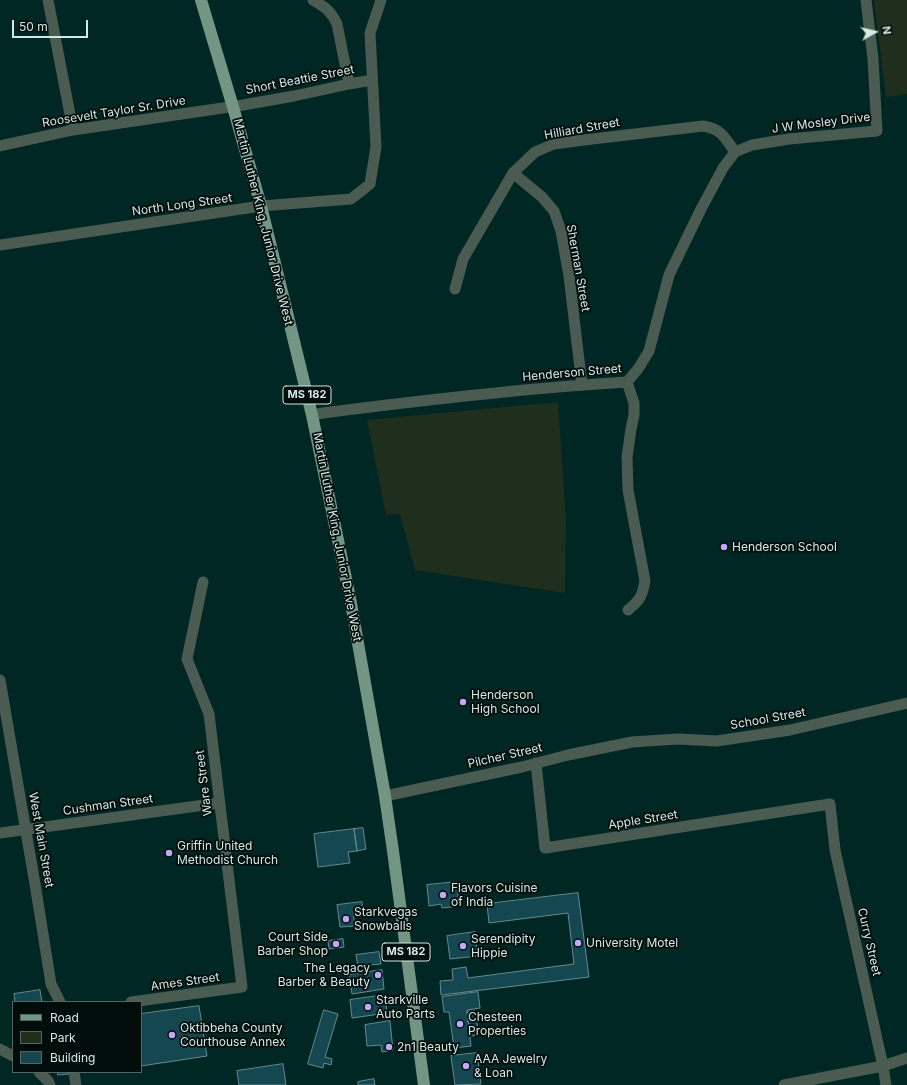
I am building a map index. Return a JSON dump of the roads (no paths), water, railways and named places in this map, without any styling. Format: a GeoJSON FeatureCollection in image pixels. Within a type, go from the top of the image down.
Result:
{"type":"FeatureCollection","features":[{"type":"Feature","properties":{"kind":"main road","name":"Martin Luther King, Junior Drive West"},"geometry":{"type":"LineString","coordinates":[[201,0],[261,206],[312,415],[350,598],[385,796],[424,1085]]}},
{"type":"Feature","properties":{"kind":"street"},"geometry":{"type":"LineString","coordinates":[[48,0],[73,130]]}},
{"type":"Feature","properties":{"kind":"street"},"geometry":{"type":"LineString","coordinates":[[314,0],[326,8],[333,16],[349,84]]}},
{"type":"Feature","properties":{"kind":"street","name":"North Long Street"},"geometry":{"type":"LineString","coordinates":[[0,245],[261,206],[351,199],[370,184],[376,147],[370,33],[381,0]]}},
{"type":"Feature","properties":{"kind":"street","name":"J W Mosley Drive"},"geometry":{"type":"LineString","coordinates":[[735,152],[752,145],[789,139],[877,131],[866,0]]}},
{"type":"Feature","properties":{"kind":"street","name":"Short Beattie Street"},"geometry":{"type":"LineString","coordinates":[[233,107],[372,80]]}},
{"type":"Feature","properties":{"kind":"street","name":"Roosevelt Taylor Sr. Drive"},"geometry":{"type":"LineString","coordinates":[[0,146],[73,130],[233,107]]}},
{"type":"Feature","properties":{"kind":"street","name":"Hilliard Street"},"geometry":{"type":"LineString","coordinates":[[455,289],[463,259],[513,173],[535,152],[554,144],[703,126],[712,127],[724,135],[735,152]]}},
{"type":"Feature","properties":{"kind":"street","name":"Henderson Street"},"geometry":{"type":"LineString","coordinates":[[312,415],[398,403],[627,382],[638,369],[649,351],[672,268],[723,168],[735,152]]}},
{"type":"Feature","properties":{"kind":"street","name":"Sherman Street"},"geometry":{"type":"LineString","coordinates":[[513,173],[542,197],[554,211],[561,231],[569,276],[582,385]]}},
{"type":"Feature","properties":{"kind":"street"},"geometry":{"type":"LineString","coordinates":[[627,382],[634,403],[634,414],[627,457],[628,490],[644,581],[642,594],[636,603],[628,610]]}},
{"type":"Feature","properties":{"kind":"street","name":"Ware Street"},"geometry":{"type":"LineString","coordinates":[[203,582],[187,659],[209,714],[242,987]]}},
{"type":"Feature","properties":{"kind":"street","name":"West Main Street"},"geometry":{"type":"LineString","coordinates":[[0,680],[51,984],[60,1001]]}},
{"type":"Feature","properties":{"kind":"street","name":"School Street"},"geometry":{"type":"LineString","coordinates":[[632,742],[678,740],[717,741],[790,730],[907,703]]}},
{"type":"Feature","properties":{"kind":"street","name":"Pilcher Street"},"geometry":{"type":"LineString","coordinates":[[385,796],[632,742]]}},
{"type":"Feature","properties":{"kind":"street","name":"Apple Street"},"geometry":{"type":"LineString","coordinates":[[536,763],[545,848],[830,804]]}},
{"type":"Feature","properties":{"kind":"street","name":"Cushman Street"},"geometry":{"type":"LineString","coordinates":[[0,833],[220,803]]}},
{"type":"Feature","properties":{"kind":"street","name":"Curry Street"},"geometry":{"type":"LineString","coordinates":[[830,804],[835,850],[886,1085]]}},
{"type":"Feature","properties":{"kind":"street","name":"Ames Street"},"geometry":{"type":"LineString","coordinates":[[138,1001],[242,987]]}},
{"type":"Feature","properties":{"kind":"street"},"geometry":{"type":"LineString","coordinates":[[0,1049],[12,1055]]}},
{"type":"Feature","properties":{"kind":"street"},"geometry":{"type":"LineString","coordinates":[[784,1085],[883,1066],[907,1058]]}},
{"type":"Feature","properties":{"kind":"street"},"geometry":{"type":"LineString","coordinates":[[40,1073],[50,1085]]}},
{"type":"Feature","properties":{"kind":"street"},"geometry":{"type":"LineString","coordinates":[[74,1073],[76,1085]]}},
{"type":"Feature","properties":{"kind":"place","name":"Henderson School"},"geometry":{"type":"Point","coordinates":[724,547]}},
{"type":"Feature","properties":{"kind":"place","name":"Henderson High School"},"geometry":{"type":"Point","coordinates":[463,702]}},
{"type":"Feature","properties":{"kind":"place","name":"Griffin United Methodist Church"},"geometry":{"type":"Point","coordinates":[169,853]}},
{"type":"Feature","properties":{"kind":"place","name":"Flavors Cuisine of India"},"geometry":{"type":"Point","coordinates":[443,895]}},
{"type":"Feature","properties":{"kind":"place","name":"Starkvegas Snowballs"},"geometry":{"type":"Point","coordinates":[346,919]}},
{"type":"Feature","properties":{"kind":"place","name":"University Motel"},"geometry":{"type":"Point","coordinates":[578,943]}},
{"type":"Feature","properties":{"kind":"place","name":"Court Side Barber Shop"},"geometry":{"type":"Point","coordinates":[336,944]}},
{"type":"Feature","properties":{"kind":"place","name":"Serendipity Hippie"},"geometry":{"type":"Point","coordinates":[463,946]}},
{"type":"Feature","properties":{"kind":"place","name":"The Legacy Barber & Beauty"},"geometry":{"type":"Point","coordinates":[378,975]}},
{"type":"Feature","properties":{"kind":"place","name":"Starkville Auto Parts"},"geometry":{"type":"Point","coordinates":[368,1007]}},
{"type":"Feature","properties":{"kind":"place","name":"Chesteen Properties"},"geometry":{"type":"Point","coordinates":[460,1024]}},
{"type":"Feature","properties":{"kind":"place","name":"Oktibbeha County Courthouse Annex"},"geometry":{"type":"Point","coordinates":[172,1035]}},
{"type":"Feature","properties":{"kind":"place","name":"2n1 Beauty"},"geometry":{"type":"Point","coordinates":[389,1047]}},
{"type":"Feature","properties":{"kind":"place","name":"AAA Jewelry & Loan"},"geometry":{"type":"Point","coordinates":[466,1066]}}]}
